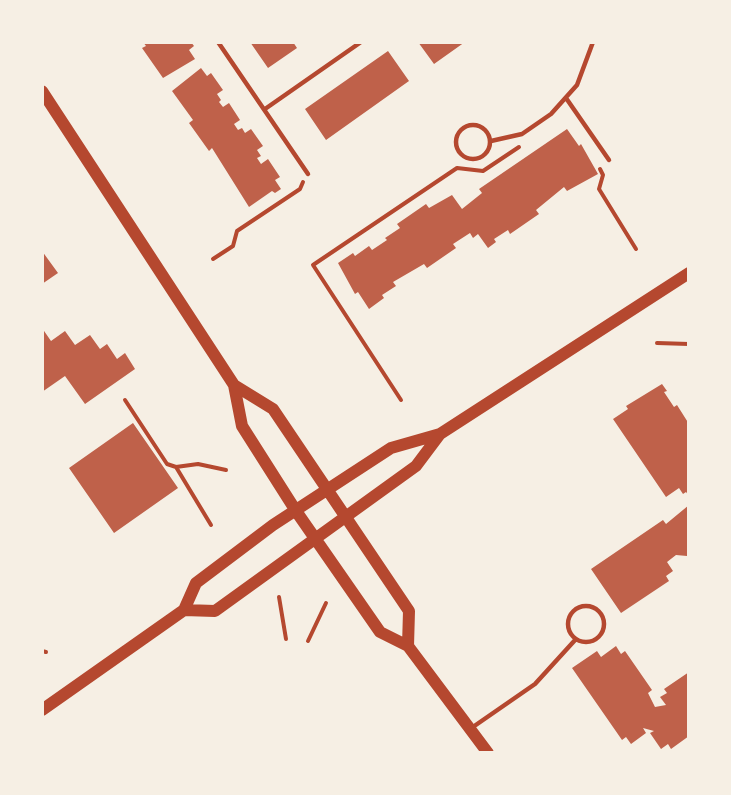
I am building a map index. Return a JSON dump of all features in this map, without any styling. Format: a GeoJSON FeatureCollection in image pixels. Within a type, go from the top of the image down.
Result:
{"type":"FeatureCollection","features":[{"type":"Feature","properties":{"kind":"main road"},"geometry":{"type":"LineString","coordinates":[[42,91],[234,384],[242,426],[296,511],[380,632],[408,646],[489,753]]}},
{"type":"Feature","properties":{"kind":"main road"},"geometry":{"type":"LineString","coordinates":[[42,710],[184,610],[196,583],[273,525],[391,448],[440,434],[689,273]]}},
{"type":"Feature","properties":{"kind":"main road"},"geometry":{"type":"LineString","coordinates":[[234,384],[273,409],[409,611],[408,646]]}},
{"type":"Feature","properties":{"kind":"main road"},"geometry":{"type":"LineString","coordinates":[[184,610],[215,612],[416,466],[440,434]]}},
{"type":"Feature","properties":{"kind":"lane"},"geometry":{"type":"LineString","coordinates":[[218,42],[308,174]]}},
{"type":"Feature","properties":{"kind":"lane"},"geometry":{"type":"LineString","coordinates":[[265,109],[361,42]]}},
{"type":"Feature","properties":{"kind":"lane"},"geometry":{"type":"LineString","coordinates":[[491,141],[522,134],[551,114],[577,85],[593,42]]}},
{"type":"Feature","properties":{"kind":"lane"},"geometry":{"type":"LineString","coordinates":[[566,98],[609,160]]}},
{"type":"Feature","properties":{"kind":"lane"},"geometry":{"type":"LineString","coordinates":[[475,124],[486,130],[491,141],[487,153],[482,157],[477,160],[465,159],[456,149],[455,137],[463,127],[475,124]]}},
{"type":"Feature","properties":{"kind":"lane"},"geometry":{"type":"LineString","coordinates":[[587,605],[598,610],[605,621],[603,633],[593,641],[576,639],[569,630],[572,613],[587,605]]}},
{"type":"Feature","properties":{"kind":"lane"},"geometry":{"type":"LineString","coordinates":[[470,729],[535,684],[576,639]]}},
{"type":"Feature","properties":{"kind":"path"},"geometry":{"type":"LineString","coordinates":[[401,400],[313,265],[457,168],[483,171],[529,140]]}},
{"type":"Feature","properties":{"kind":"path"},"geometry":{"type":"LineString","coordinates":[[597,165],[603,175],[599,189],[636,249]]}},
{"type":"Feature","properties":{"kind":"path"},"geometry":{"type":"LineString","coordinates":[[213,259],[233,246],[237,231],[300,189],[308,174]]}},
{"type":"Feature","properties":{"kind":"path"},"geometry":{"type":"LineString","coordinates":[[657,343],[689,344]]}},
{"type":"Feature","properties":{"kind":"path"},"geometry":{"type":"LineString","coordinates":[[125,400],[167,464],[176,467],[198,464],[226,470]]}},
{"type":"Feature","properties":{"kind":"path"},"geometry":{"type":"LineString","coordinates":[[176,467],[211,525]]}},
{"type":"Feature","properties":{"kind":"path"},"geometry":{"type":"LineString","coordinates":[[279,597],[286,639]]}},
{"type":"Feature","properties":{"kind":"path"},"geometry":{"type":"LineString","coordinates":[[308,641],[326,603]]}},
{"type":"Feature","properties":{"kind":"building"},"geometry":{"type":"Polygon","coordinates":[[[143,42],[191,42],[194,46],[189,50],[195,59],[163,78],[142,48],[146,46],[143,42]]]}},
{"type":"Feature","properties":{"kind":"building"},"geometry":{"type":"Polygon","coordinates":[[[250,42],[293,42],[297,48],[268,68],[250,42]]]}},
{"type":"Feature","properties":{"kind":"building"},"geometry":{"type":"Polygon","coordinates":[[[418,42],[465,42],[434,64],[418,42]]]}},
{"type":"Feature","properties":{"kind":"building"},"geometry":{"type":"Polygon","coordinates":[[[388,51],[409,81],[326,140],[305,109],[388,51]]]}},
{"type":"Feature","properties":{"kind":"building"},"geometry":{"type":"Polygon","coordinates":[[[201,68],[207,76],[211,73],[223,90],[217,94],[221,100],[219,102],[223,107],[229,103],[240,120],[234,124],[238,130],[242,128],[245,133],[251,129],[263,146],[257,150],[261,156],[257,158],[261,164],[268,159],[280,177],[275,180],[281,189],[275,193],[272,191],[249,207],[212,148],[209,151],[189,123],[193,120],[172,91],[201,68]]]}},
{"type":"Feature","properties":{"kind":"building"},"geometry":{"type":"Polygon","coordinates":[[[567,129],[579,146],[581,144],[598,174],[567,191],[564,187],[536,210],[539,214],[510,234],[508,230],[494,239],[496,242],[488,248],[478,234],[473,238],[470,233],[453,244],[456,248],[427,268],[424,264],[393,282],[396,286],[382,295],[384,298],[369,309],[358,292],[355,294],[338,263],[353,253],[355,256],[369,246],[372,250],[387,240],[385,238],[400,228],[397,224],[426,204],[429,208],[452,195],[462,209],[482,193],[479,189],[567,129]]]}},
{"type":"Feature","properties":{"kind":"building"},"geometry":{"type":"Polygon","coordinates":[[[42,251],[58,273],[42,284],[42,251]]]}},
{"type":"Feature","properties":{"kind":"building"},"geometry":{"type":"Polygon","coordinates":[[[42,328],[51,341],[65,331],[75,345],[90,335],[100,349],[107,344],[117,359],[125,353],[135,369],[85,404],[65,376],[42,392],[42,328]]]}},
{"type":"Feature","properties":{"kind":"building"},"geometry":{"type":"Polygon","coordinates":[[[662,384],[667,391],[664,392],[674,407],[677,405],[689,424],[689,496],[686,492],[683,494],[679,488],[666,497],[613,419],[628,409],[626,406],[662,384]]]}},
{"type":"Feature","properties":{"kind":"building"},"geometry":{"type":"Polygon","coordinates":[[[133,423],[178,488],[114,533],[69,468],[133,423]]]}},
{"type":"Feature","properties":{"kind":"building"},"geometry":{"type":"Polygon","coordinates":[[[689,505],[689,560],[687,556],[676,555],[667,562],[673,571],[666,576],[669,581],[621,613],[591,569],[663,520],[666,524],[689,505]]]}},
{"type":"Feature","properties":{"kind":"building"},"geometry":{"type":"Polygon","coordinates":[[[616,646],[621,654],[625,651],[652,690],[648,693],[655,707],[666,705],[660,697],[667,693],[664,689],[689,672],[689,736],[671,749],[668,744],[661,749],[650,733],[654,731],[643,728],[646,733],[631,744],[626,737],[622,740],[572,668],[597,651],[601,657],[616,646]]]}}]}
